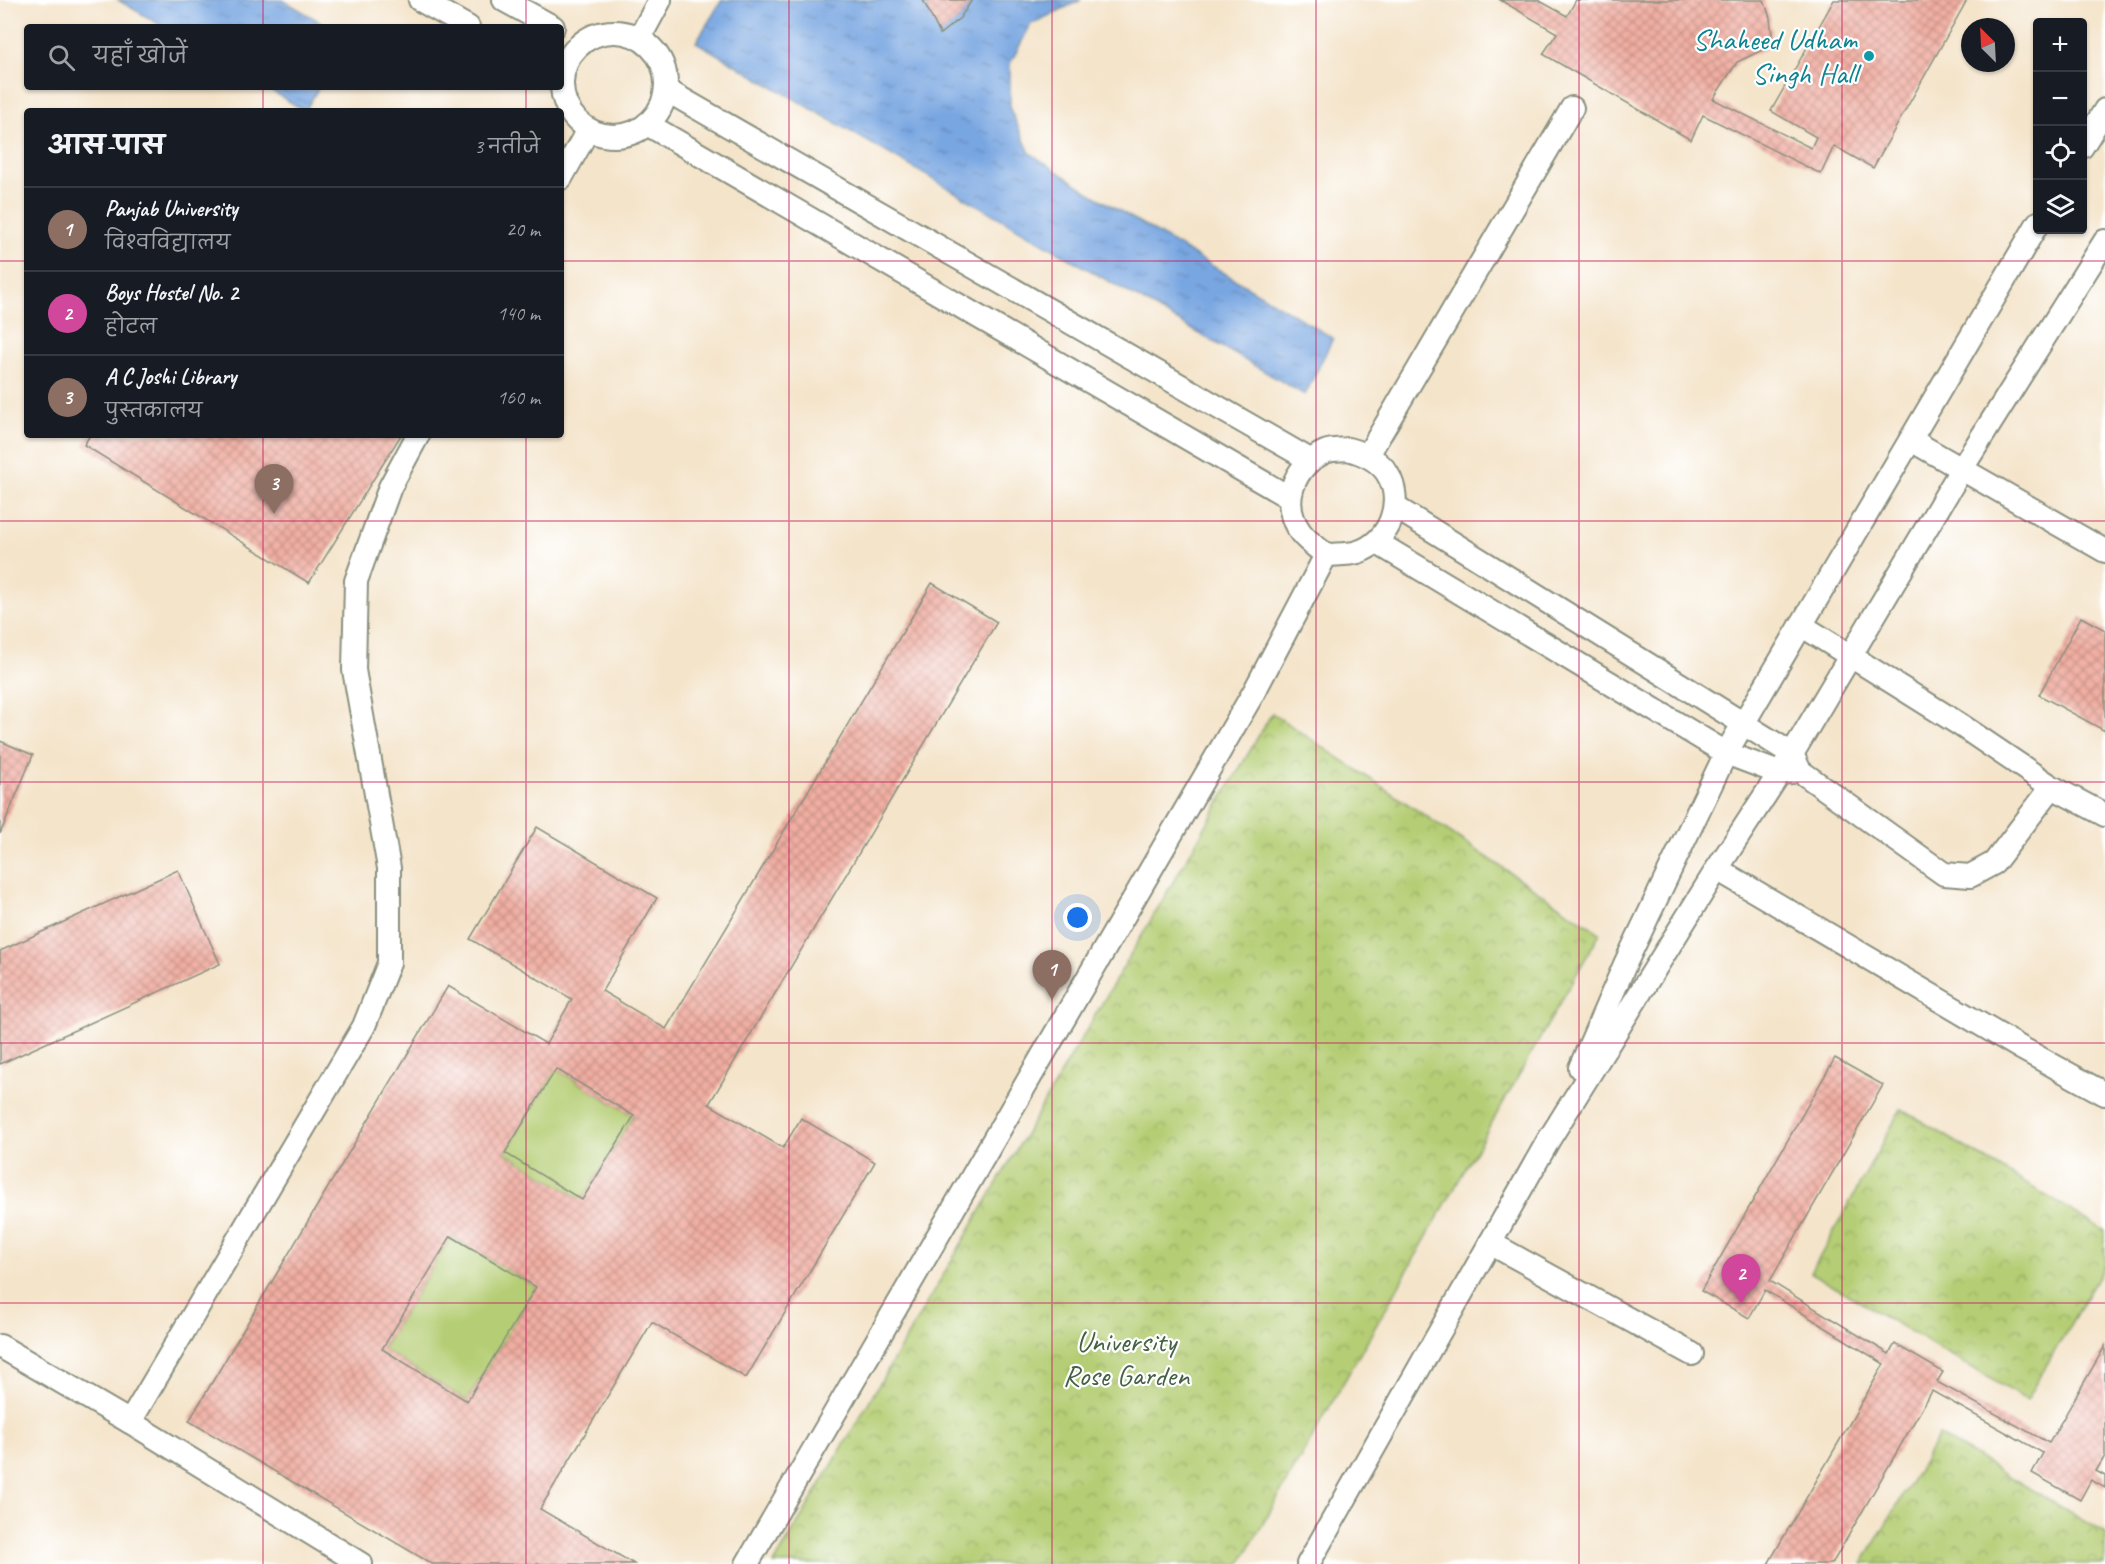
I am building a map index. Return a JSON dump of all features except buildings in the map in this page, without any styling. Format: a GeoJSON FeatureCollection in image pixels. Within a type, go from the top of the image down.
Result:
{"type":"FeatureCollection","features":[{"type":"Feature","properties":{"kind":"lane"},"geometry":{"type":"LineString","coordinates":[[420,0],[463,24]]}},
{"type":"Feature","properties":{"kind":"lane"},"geometry":{"type":"LineString","coordinates":[[504,0],[548,24]]}},
{"type":"Feature","properties":{"kind":"lane"},"geometry":{"type":"LineString","coordinates":[[640,37],[660,0]]}},
{"type":"Feature","properties":{"kind":"lane"},"geometry":{"type":"LineString","coordinates":[[562,90],[563,99],[572,117],[588,130],[612,137],[629,135],[647,124],[660,109],[666,90],[665,69],[657,54],[640,37],[620,32],[599,33],[581,43],[568,59],[564,71]]}},
{"type":"Feature","properties":{"kind":"lane"},"geometry":{"type":"LineString","coordinates":[[564,33],[581,43]]}},
{"type":"Feature","properties":{"kind":"lane"},"geometry":{"type":"LineString","coordinates":[[666,90],[1310,460]]}},
{"type":"Feature","properties":{"kind":"lane"},"geometry":{"type":"LineString","coordinates":[[1368,455],[1572,108]]}},
{"type":"Feature","properties":{"kind":"lane"},"geometry":{"type":"LineString","coordinates":[[2087,139],[2105,110]]}},
{"type":"Feature","properties":{"kind":"lane"},"geometry":{"type":"LineString","coordinates":[[647,124],[1290,498]]}},
{"type":"Feature","properties":{"kind":"lane"},"geometry":{"type":"LineString","coordinates":[[564,173],[588,130]]}},
{"type":"Feature","properties":{"kind":"lane"},"geometry":{"type":"LineString","coordinates":[[1548,1141],[1626,962],[1726,753],[2033,230]]}},
{"type":"Feature","properties":{"kind":"lane"},"geometry":{"type":"LineString","coordinates":[[1308,1564],[1548,1141],[1717,869],[1790,766],[1851,656],[1960,470],[2105,241]]}},
{"type":"Feature","properties":{"kind":"lane"},"geometry":{"type":"LineString","coordinates":[[130,1422],[364,1026],[389,963],[389,868],[354,670],[356,581],[390,488],[416,438]]}},
{"type":"Feature","properties":{"kind":"lane"},"geometry":{"type":"LineString","coordinates":[[1911,440],[2105,551]]}},
{"type":"Feature","properties":{"kind":"lane"},"geometry":{"type":"LineString","coordinates":[[1348,449],[1368,455],[1386,471],[1394,486],[1395,507],[1389,527],[1376,542],[1357,552],[1326,555],[1301,534],[1292,516],[1290,498],[1296,476],[1310,460],[1328,451],[1348,449]]}},
{"type":"Feature","properties":{"kind":"lane"},"geometry":{"type":"LineString","coordinates":[[1395,507],[1743,724],[1790,766],[1944,874],[1971,876],[1994,863],[2052,788]]}},
{"type":"Feature","properties":{"kind":"lane"},"geometry":{"type":"LineString","coordinates":[[1376,542],[1726,753],[1790,766]]}},
{"type":"Feature","properties":{"kind":"lane"},"geometry":{"type":"LineString","coordinates":[[747,1564],[1254,692],[1326,555]]}},
{"type":"Feature","properties":{"kind":"lane"},"geometry":{"type":"LineString","coordinates":[[1801,625],[1959,724],[2052,788],[2105,815]]}},
{"type":"Feature","properties":{"kind":"lane"},"geometry":{"type":"LineString","coordinates":[[1717,869],[2021,1048],[2105,1094]]}},
{"type":"Feature","properties":{"kind":"lane"},"geometry":{"type":"LineString","coordinates":[[1490,1243],[1692,1354]]}},
{"type":"Feature","properties":{"kind":"lane"},"geometry":{"type":"LineString","coordinates":[[0,1346],[130,1422],[361,1564]]}},
{"type":"Feature","properties":{"kind":"green space","name":"University Rose Garden"},"geometry":{"type":"Polygon","coordinates":[[[1272,713],[1600,933],[1240,1564],[774,1564],[1272,713]]]}},
{"type":"Feature","properties":{"kind":"green space"},"geometry":{"type":"Polygon","coordinates":[[[556,1069],[634,1116],[582,1200],[505,1153],[556,1069]]]}},
{"type":"Feature","properties":{"kind":"green space"},"geometry":{"type":"Polygon","coordinates":[[[1901,1109],[2105,1231],[2105,1265],[2026,1400],[1811,1273],[1901,1109]]]}},
{"type":"Feature","properties":{"kind":"green space"},"geometry":{"type":"Polygon","coordinates":[[[451,1236],[536,1287],[467,1401],[382,1349],[451,1236]]]}},
{"type":"Feature","properties":{"kind":"green space"},"geometry":{"type":"Polygon","coordinates":[[[1939,1435],[2105,1533],[2105,1564],[1862,1564],[1939,1435]]]}},
{"type":"Feature","properties":{"kind":"water"},"geometry":{"type":"Polygon","coordinates":[[[118,0],[283,0],[324,24],[159,24],[118,0]]]}},
{"type":"Feature","properties":{"kind":"water"},"geometry":{"type":"Polygon","coordinates":[[[722,0],[923,0],[940,33],[960,18],[972,0],[1081,0],[1031,24],[1010,64],[1010,109],[1030,153],[1090,193],[1333,338],[1305,395],[696,42],[722,0]]]}},
{"type":"Feature","properties":{"kind":"water"},"geometry":{"type":"Polygon","coordinates":[[[270,90],[317,90],[307,108],[300,108],[270,90]]]}},
{"type":"Feature","properties":{"kind":"place","name":"Shaheed Udham Singh Hall"},"geometry":{"type":"Point","coordinates":[1869,56]}},
{"type":"Feature","properties":{"kind":"place","name":"A C Joshi Library"},"geometry":{"type":"Point","coordinates":[274,514]}},
{"type":"Feature","properties":{"kind":"place","name":"Panjab University"},"geometry":{"type":"Point","coordinates":[1052,1000]}},
{"type":"Feature","properties":{"kind":"place","name":"Boys Hostel No. 2"},"geometry":{"type":"Point","coordinates":[1741,1304]}}]}
